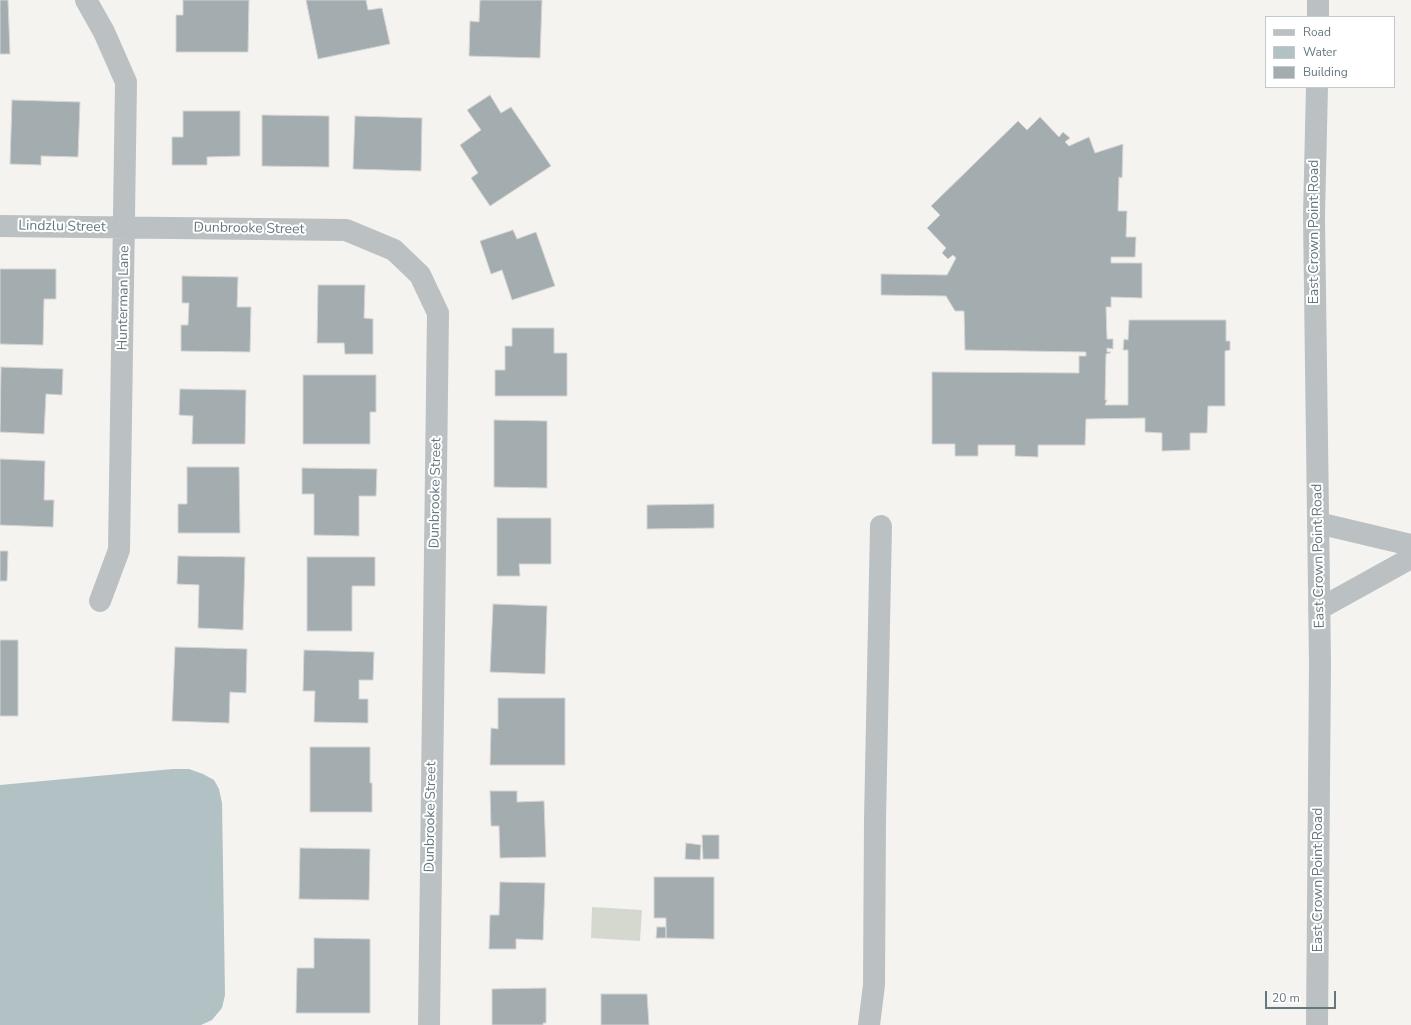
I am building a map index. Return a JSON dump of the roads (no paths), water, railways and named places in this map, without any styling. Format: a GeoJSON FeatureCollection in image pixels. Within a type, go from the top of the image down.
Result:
{"type":"FeatureCollection","features":[{"type":"Feature","properties":{"kind":"street","name":"Hunterman Lane"},"geometry":{"type":"LineString","coordinates":[[86,0],[104,32],[126,82],[119,550],[100,601]]}},
{"type":"Feature","properties":{"kind":"street"},"geometry":{"type":"LineString","coordinates":[[1318,0],[1318,16]]}},
{"type":"Feature","properties":{"kind":"street","name":"East Crown Point Road"},"geometry":{"type":"LineString","coordinates":[[1317,88],[1314,216],[1320,664],[1317,1025]]}},
{"type":"Feature","properties":{"kind":"street","name":"Lindzlu Street"},"geometry":{"type":"LineString","coordinates":[[0,226],[125,228]]}},
{"type":"Feature","properties":{"kind":"street","name":"Dunbrooke Street"},"geometry":{"type":"LineString","coordinates":[[125,228],[346,230],[394,250],[420,276],[438,313],[429,1025]]}},
{"type":"Feature","properties":{"kind":"street"},"geometry":{"type":"LineString","coordinates":[[1318,523],[1411,545]]}},
{"type":"Feature","properties":{"kind":"street"},"geometry":{"type":"LineString","coordinates":[[869,1025],[874,985],[875,820],[881,526]]}},
{"type":"Feature","properties":{"kind":"street"},"geometry":{"type":"LineString","coordinates":[[1319,609],[1411,558]]}},
{"type":"Feature","properties":{"kind":"water"},"geometry":{"type":"Polygon","coordinates":[[[173,769],[189,769],[214,780],[219,789],[222,803],[225,995],[222,1008],[212,1020],[201,1025],[0,1025],[0,785],[173,769]]]}}]}
